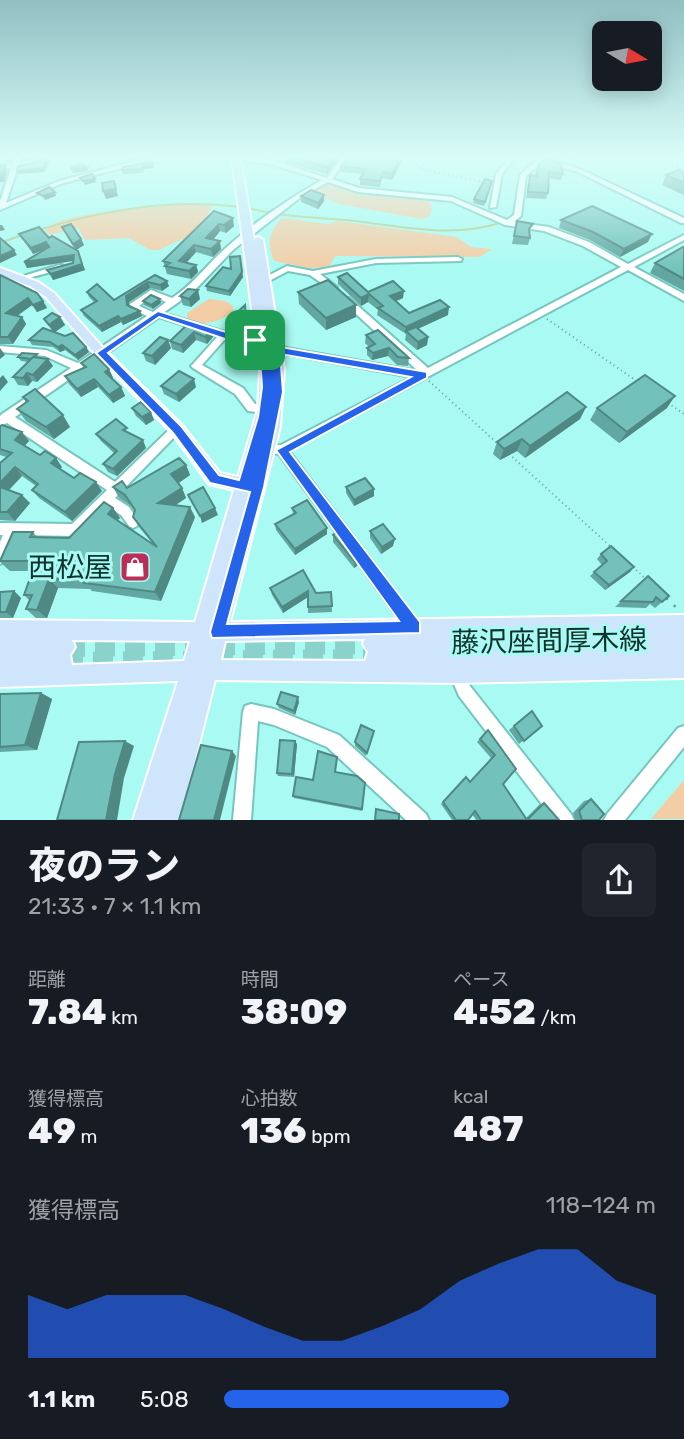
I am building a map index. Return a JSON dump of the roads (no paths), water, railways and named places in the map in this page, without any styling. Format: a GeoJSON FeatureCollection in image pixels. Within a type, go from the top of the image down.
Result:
{"type":"FeatureCollection","features":[{"type":"Feature","properties":{"kind":"main road"},"geometry":{"type":"LineString","coordinates":[[246,195],[278,392],[275,450],[251,487]]}},
{"type":"Feature","properties":{"kind":"main road"},"geometry":{"type":"LineString","coordinates":[[167,820],[199,671],[251,487],[265,409],[269,345],[266,279],[251,231]]}},
{"type":"Feature","properties":{"kind":"main road"},"geometry":{"type":"LineString","coordinates":[[0,271],[21,278],[50,295],[101,353],[177,429],[215,479],[251,487]]}},
{"type":"Feature","properties":{"kind":"main road"},"geometry":{"type":"LineString","coordinates":[[0,629],[209,632],[683,618]]}},
{"type":"Feature","properties":{"kind":"main road","name":"藤沢座間厚木線"},"geometry":{"type":"LineString","coordinates":[[684,638],[373,652],[684,654]]}},
{"type":"Feature","properties":{"kind":"main road"},"geometry":{"type":"LineString","coordinates":[[0,647],[64,655],[0,663]]}},
{"type":"Feature","properties":{"kind":"main road"},"geometry":{"type":"LineString","coordinates":[[0,677],[309,669],[457,673],[684,668]]}},
{"type":"Feature","properties":{"kind":"main road"},"geometry":{"type":"LineString","coordinates":[[145,820],[199,671]]}},
{"type":"Feature","properties":{"kind":"street"},"geometry":{"type":"LineString","coordinates":[[1,208],[30,195]]}},
{"type":"Feature","properties":{"kind":"street"},"geometry":{"type":"LineString","coordinates":[[116,489],[3,419],[156,315],[251,231],[305,195]]}},
{"type":"Feature","properties":{"kind":"street"},"geometry":{"type":"LineString","coordinates":[[413,195],[452,199],[508,223],[546,229],[579,240],[684,298]]}},
{"type":"Feature","properties":{"kind":"street"},"geometry":{"type":"LineString","coordinates":[[492,207],[494,195]]}},
{"type":"Feature","properties":{"kind":"street"},"geometry":{"type":"LineString","coordinates":[[508,223],[517,216],[520,195]]}},
{"type":"Feature","properties":{"kind":"street"},"geometry":{"type":"LineString","coordinates":[[631,195],[684,221]]}},
{"type":"Feature","properties":{"kind":"street"},"geometry":{"type":"LineString","coordinates":[[414,628],[275,450],[541,314],[684,237]]}},
{"type":"Feature","properties":{"kind":"street"},"geometry":{"type":"LineString","coordinates":[[266,279],[287,268],[313,273],[376,261],[458,259]]}},
{"type":"Feature","properties":{"kind":"street"},"geometry":{"type":"LineString","coordinates":[[21,278],[72,264]]}},
{"type":"Feature","properties":{"kind":"street"},"geometry":{"type":"LineString","coordinates":[[313,273],[425,374]]}},
{"type":"Feature","properties":{"kind":"street"},"geometry":{"type":"LineString","coordinates":[[173,302],[151,293],[133,306],[225,335],[425,374]]}},
{"type":"Feature","properties":{"kind":"street"},"geometry":{"type":"LineString","coordinates":[[225,335],[196,366],[239,391],[252,408],[265,409]]}},
{"type":"Feature","properties":{"kind":"street"},"geometry":{"type":"LineString","coordinates":[[0,349],[46,353],[79,367]]}},
{"type":"Feature","properties":{"kind":"street"},"geometry":{"type":"LineString","coordinates":[[0,558],[6,530],[75,530],[177,429]]}},
{"type":"Feature","properties":{"kind":"street"},"geometry":{"type":"LineString","coordinates":[[106,499],[125,511],[133,522]]}},
{"type":"Feature","properties":{"kind":"street"},"geometry":{"type":"LineString","coordinates":[[457,673],[464,691],[565,820]]}},
{"type":"Feature","properties":{"kind":"street"},"geometry":{"type":"LineString","coordinates":[[242,820],[251,712],[274,717],[333,741],[419,820]]}},
{"type":"Feature","properties":{"kind":"street"},"geometry":{"type":"LineString","coordinates":[[613,820],[684,734]]}},
{"type":"Feature","properties":{"kind":"waterway"},"geometry":{"type":"LineString","coordinates":[[38,230],[113,212],[164,205],[241,207]]}},
{"type":"Feature","properties":{"kind":"waterway"},"geometry":{"type":"LineString","coordinates":[[248,208],[428,230],[464,230],[500,223]]}},
{"type":"Feature","properties":{"kind":"waterway"},"geometry":{"type":"LineString","coordinates":[[0,243],[22,235]]}},
{"type":"Feature","properties":{"kind":"tunnel"},"geometry":{"type":"LineString","coordinates":[[65,647],[373,644]]}},
{"type":"Feature","properties":{"kind":"tunnel"},"geometry":{"type":"LineString","coordinates":[[63,662],[374,659]]}},
{"type":"Feature","properties":{"kind":"place","name":"西松屋"},"geometry":{"type":"Point","coordinates":[135,567]}}]}
